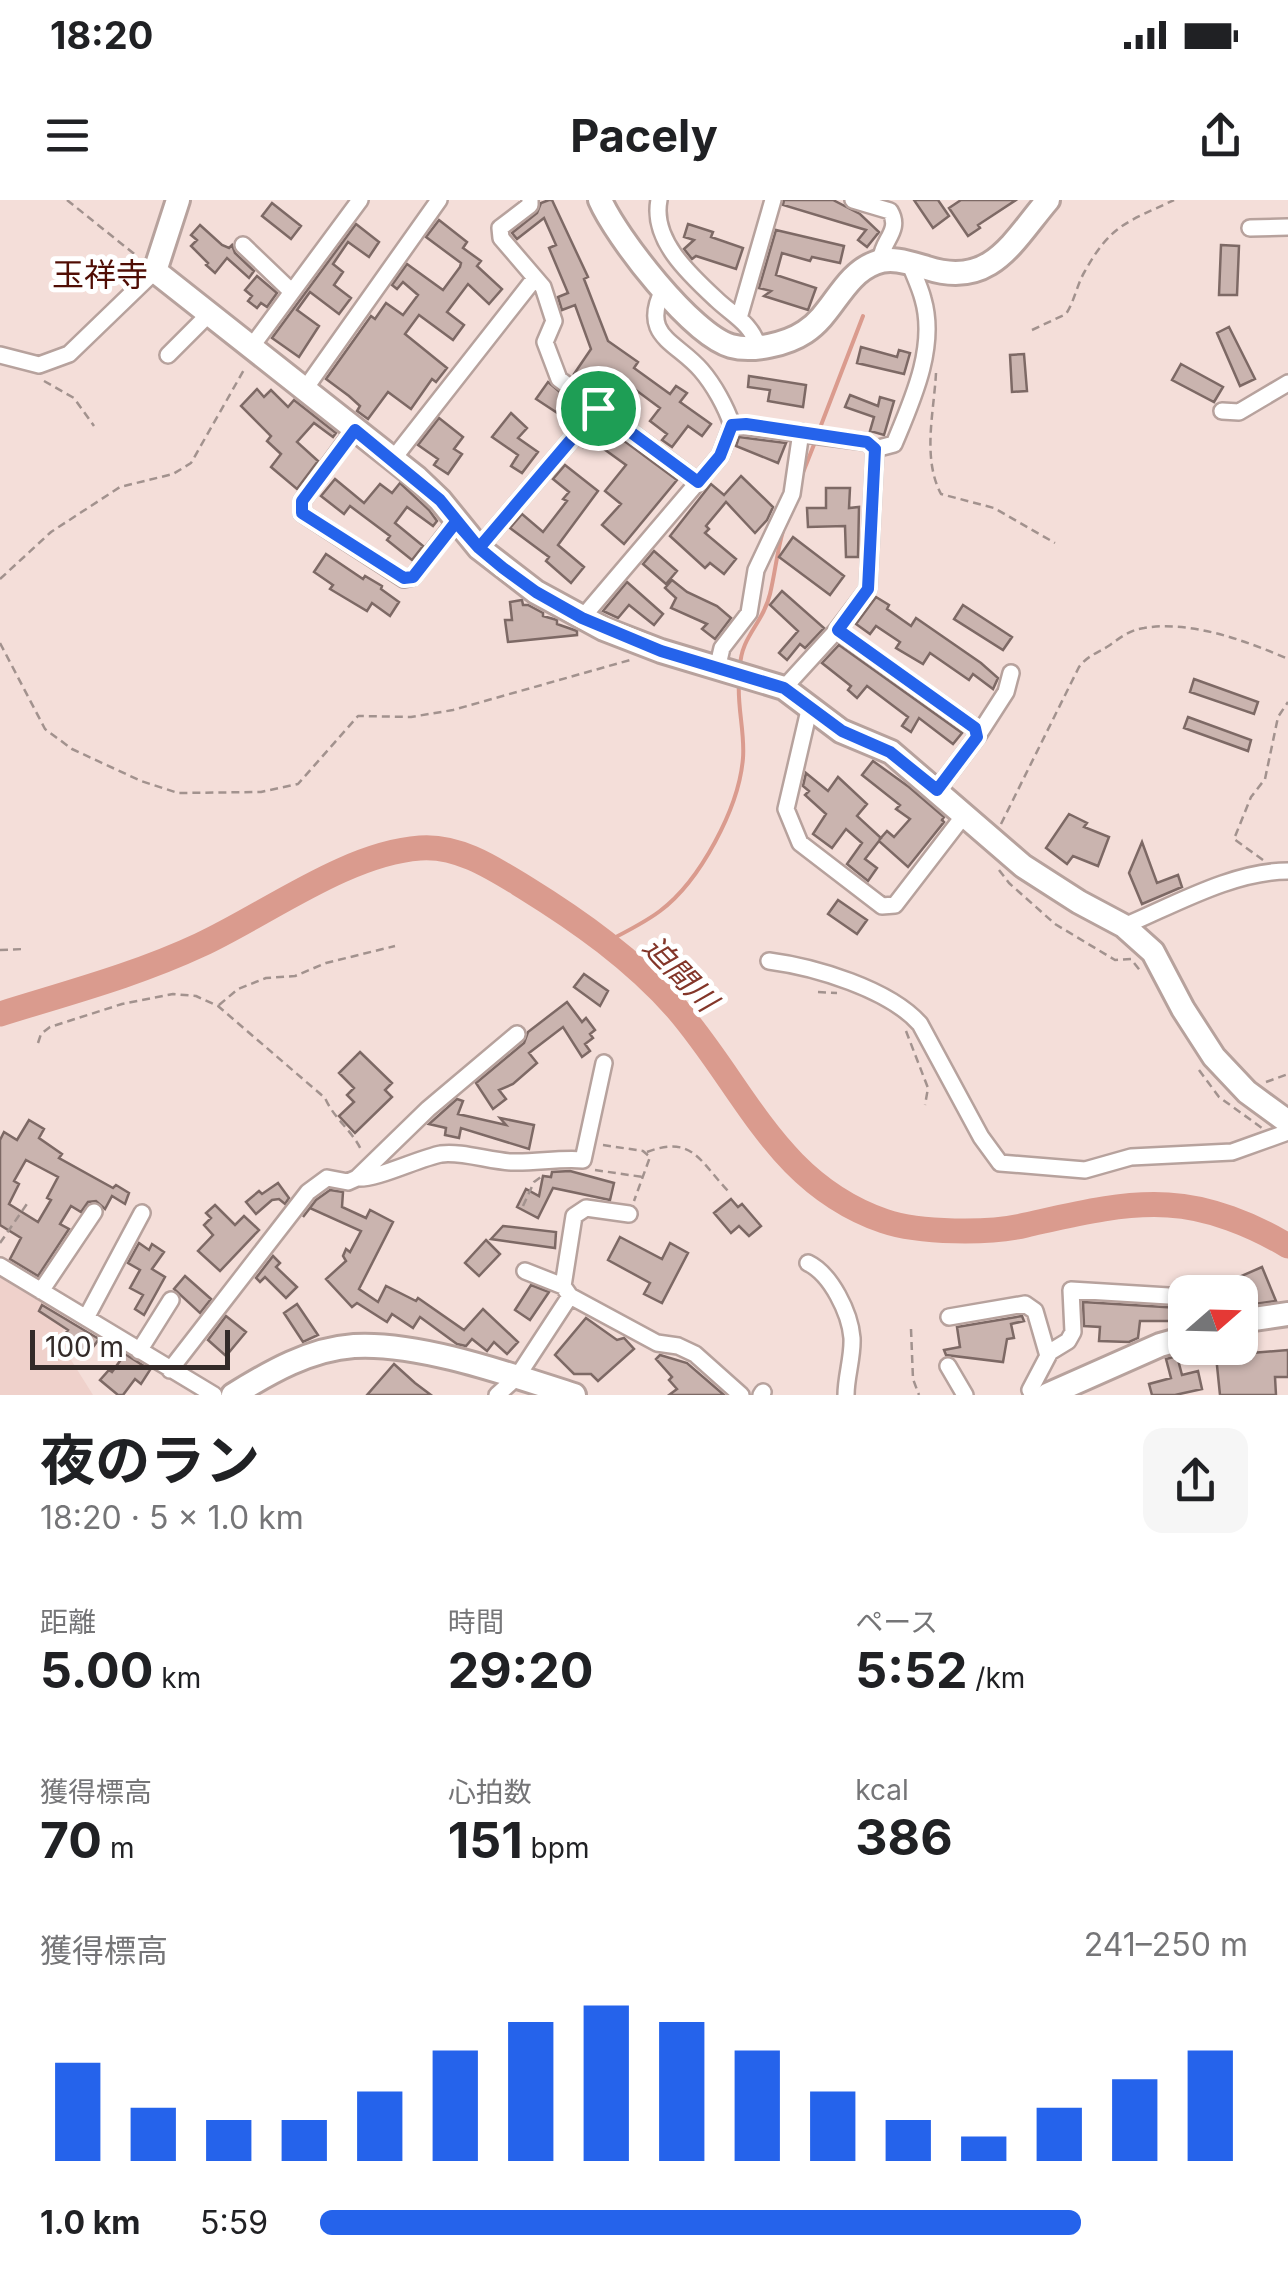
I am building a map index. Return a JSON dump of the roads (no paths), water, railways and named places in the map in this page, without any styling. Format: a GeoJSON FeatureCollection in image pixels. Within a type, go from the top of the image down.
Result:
{"type":"FeatureCollection","features":[{"type":"Feature","properties":{"kind":"street"},"geometry":{"type":"LineString","coordinates":[[0,355],[39,366],[69,354],[155,271],[178,200]]}},
{"type":"Feature","properties":{"kind":"street"},"geometry":{"type":"LineString","coordinates":[[254,348],[360,200]]}},
{"type":"Feature","properties":{"kind":"street"},"geometry":{"type":"LineString","coordinates":[[305,389],[439,200]]}},
{"type":"Feature","properties":{"kind":"street"},"geometry":{"type":"LineString","coordinates":[[530,200],[530,205],[500,228],[501,238],[543,288],[554,321],[545,342],[559,379],[698,482]]}},
{"type":"Feature","properties":{"kind":"street"},"geometry":{"type":"LineString","coordinates":[[600,200],[618,234],[707,333],[732,346],[758,347],[804,333],[826,314],[838,294],[880,260],[961,273],[985,268],[1004,256],[1048,200]]}},
{"type":"Feature","properties":{"kind":"street"},"geometry":{"type":"LineString","coordinates":[[659,200],[656,211],[660,232],[672,251],[716,299],[754,332],[758,347]]}},
{"type":"Feature","properties":{"kind":"street"},"geometry":{"type":"LineString","coordinates":[[739,318],[773,200]]}},
{"type":"Feature","properties":{"kind":"street"},"geometry":{"type":"LineString","coordinates":[[857,201],[890,211],[894,216],[894,230],[881,249],[880,260]]}},
{"type":"Feature","properties":{"kind":"street"},"geometry":{"type":"LineString","coordinates":[[1250,228],[1288,227]]}},
{"type":"Feature","properties":{"kind":"street"},"geometry":{"type":"LineString","coordinates":[[243,245],[292,292]]}},
{"type":"Feature","properties":{"kind":"street"},"geometry":{"type":"LineString","coordinates":[[875,449],[894,444],[923,362],[927,320],[909,262]]}},
{"type":"Feature","properties":{"kind":"street"},"geometry":{"type":"LineString","coordinates":[[155,271],[393,459],[440,500],[479,548],[536,592],[582,618],[661,651],[784,688],[842,731],[890,752],[1024,866],[1124,926],[1153,952],[1214,1057],[1283,1131],[1232,1152],[1131,1158],[1085,1170],[1000,1163],[980,1137],[920,1024],[908,1010],[808,966],[769,961]]}},
{"type":"Feature","properties":{"kind":"street"},"geometry":{"type":"LineString","coordinates":[[393,459],[535,278]]}},
{"type":"Feature","properties":{"kind":"street"},"geometry":{"type":"LineString","coordinates":[[664,288],[655,314],[659,332],[701,370],[732,425]]}},
{"type":"Feature","properties":{"kind":"street"},"geometry":{"type":"LineString","coordinates":[[168,355],[210,313]]}},
{"type":"Feature","properties":{"kind":"street"},"geometry":{"type":"LineString","coordinates":[[1222,411],[1239,412],[1288,383]]}},
{"type":"Feature","properties":{"kind":"street"},"geometry":{"type":"LineString","coordinates":[[479,548],[598,408]]}},
{"type":"Feature","properties":{"kind":"street"},"geometry":{"type":"LineString","coordinates":[[732,425],[867,442],[875,449]]}},
{"type":"Feature","properties":{"kind":"street"},"geometry":{"type":"LineString","coordinates":[[582,618],[720,456],[732,425]]}},
{"type":"Feature","properties":{"kind":"street"},"geometry":{"type":"LineString","coordinates":[[355,430],[302,501],[302,513],[404,578],[413,577],[456,522]]}},
{"type":"Feature","properties":{"kind":"street"},"geometry":{"type":"LineString","coordinates":[[717,669],[722,648],[749,613],[756,570],[792,494],[800,432]]}},
{"type":"Feature","properties":{"kind":"street"},"geometry":{"type":"LineString","coordinates":[[784,688],[838,630],[868,589],[875,449]]}},
{"type":"Feature","properties":{"kind":"street"},"geometry":{"type":"LineString","coordinates":[[838,630],[975,728],[977,737]]}},
{"type":"Feature","properties":{"kind":"street"},"geometry":{"type":"LineString","coordinates":[[937,790],[1006,692],[1010,673]]}},
{"type":"Feature","properties":{"kind":"street"},"geometry":{"type":"LineString","coordinates":[[810,706],[786,808],[800,842],[882,906],[895,905],[965,814]]}},
{"type":"Feature","properties":{"kind":"street"},"geometry":{"type":"LineString","coordinates":[[1124,926],[1216,888],[1281,871]]}},
{"type":"Feature","properties":{"kind":"street"},"geometry":{"type":"LineString","coordinates":[[170,1370],[308,1192],[326,1178],[348,1182],[357,1178],[428,1109],[517,1034]]}},
{"type":"Feature","properties":{"kind":"street"},"geometry":{"type":"LineString","coordinates":[[357,1178],[365,1179],[448,1153],[506,1162],[582,1160],[604,1062]]}},
{"type":"Feature","properties":{"kind":"street"},"geometry":{"type":"LineString","coordinates":[[496,1395],[517,1377],[566,1291],[574,1216],[586,1208],[629,1214]]}},
{"type":"Feature","properties":{"kind":"street"},"geometry":{"type":"LineString","coordinates":[[41,1291],[94,1212]]}},
{"type":"Feature","properties":{"kind":"street"},"geometry":{"type":"LineString","coordinates":[[86,1318],[142,1213]]}},
{"type":"Feature","properties":{"kind":"street"},"geometry":{"type":"LineString","coordinates":[[808,1264],[820,1269],[832,1286],[849,1325],[852,1340],[846,1395]]}},
{"type":"Feature","properties":{"kind":"street"},"geometry":{"type":"LineString","coordinates":[[0,1266],[214,1395]]}},
{"type":"Feature","properties":{"kind":"street"},"geometry":{"type":"LineString","coordinates":[[525,1272],[657,1344],[678,1346],[695,1354],[741,1395]]}},
{"type":"Feature","properties":{"kind":"street"},"geometry":{"type":"LineString","coordinates":[[1032,1395],[1030,1390],[1048,1356],[1073,1332],[1071,1290],[1168,1296]]}},
{"type":"Feature","properties":{"kind":"street"},"geometry":{"type":"LineString","coordinates":[[139,1351],[171,1300]]}},
{"type":"Feature","properties":{"kind":"street"},"geometry":{"type":"LineString","coordinates":[[949,1317],[1026,1304],[1035,1311],[1048,1356]]}},
{"type":"Feature","properties":{"kind":"street"},"geometry":{"type":"LineString","coordinates":[[1258,1319],[1288,1314]]}},
{"type":"Feature","properties":{"kind":"street"},"geometry":{"type":"LineString","coordinates":[[1047,1395],[1168,1343]]}},
{"type":"Feature","properties":{"kind":"street"},"geometry":{"type":"LineString","coordinates":[[233,1395],[272,1371],[308,1356],[354,1346],[437,1356],[574,1395]]}},
{"type":"Feature","properties":{"kind":"street"},"geometry":{"type":"LineString","coordinates":[[948,1366],[965,1395]]}},
{"type":"Feature","properties":{"kind":"waterway"},"geometry":{"type":"LineString","coordinates":[[818,433],[863,316]]}},
{"type":"Feature","properties":{"kind":"waterway"},"geometry":{"type":"LineString","coordinates":[[802,475],[815,442]]}},
{"type":"Feature","properties":{"kind":"waterway"},"geometry":{"type":"LineString","coordinates":[[740,667],[744,647],[767,604],[783,531]]}},
{"type":"Feature","properties":{"kind":"waterway"},"geometry":{"type":"LineString","coordinates":[[606,942],[647,920],[675,898],[715,842],[734,799],[743,758],[739,681]]}},
{"type":"Feature","properties":{"kind":"waterway","name":"迫間川"},"geometry":{"type":"LineString","coordinates":[[0,1014],[176,956],[364,861],[420,848],[448,850],[487,866],[545,900],[643,974],[701,1039],[789,1158],[847,1205],[899,1225],[954,1231],[1011,1228],[1114,1207],[1168,1205],[1230,1218],[1288,1246]]}},
{"type":"Feature","properties":{"kind":"district","name":"玉祥寺"},"geometry":{"type":"Point","coordinates":[100,275]}}]}
